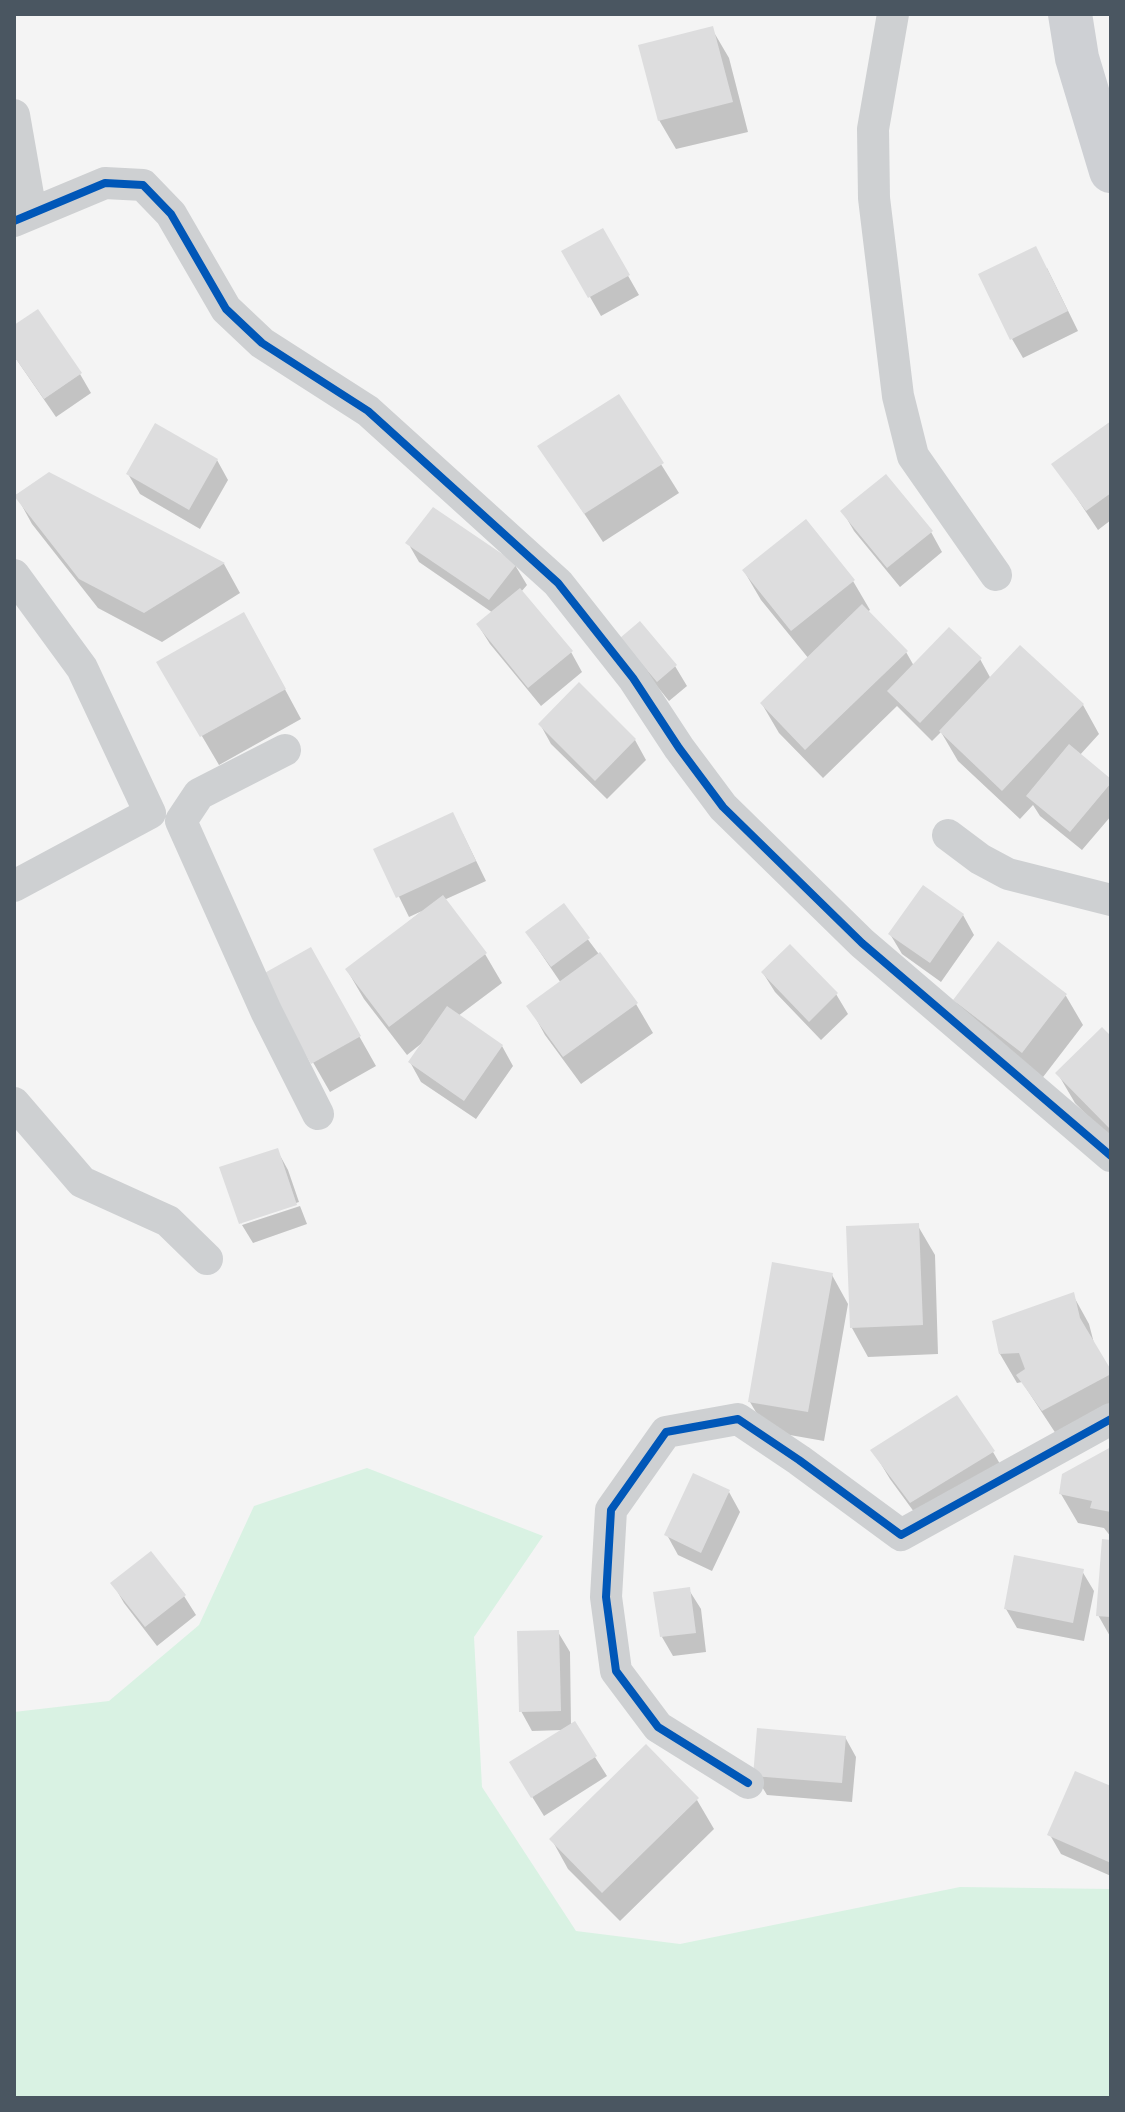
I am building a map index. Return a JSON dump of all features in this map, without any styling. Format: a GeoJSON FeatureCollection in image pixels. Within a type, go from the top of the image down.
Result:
{"type":"FeatureCollection","features":[{"type":"Feature","properties":{"kind":"main road"},"geometry":{"type":"LineString","coordinates":[[1070,14],[1077,58],[1111,171]]}},
{"type":"Feature","properties":{"kind":"street"},"geometry":{"type":"LineString","coordinates":[[893,14],[873,129],[874,198],[898,396],[913,456],[996,575]]}},
{"type":"Feature","properties":{"kind":"street"},"geometry":{"type":"LineString","coordinates":[[14,115],[23,217],[105,183],[143,185],[171,214],[226,309],[262,343],[368,411],[558,583],[633,678],[723,807],[862,943],[1111,1156]]}},
{"type":"Feature","properties":{"kind":"street"},"geometry":{"type":"LineString","coordinates":[[14,575],[82,668],[150,813]]}},
{"type":"Feature","properties":{"kind":"street"},"geometry":{"type":"LineString","coordinates":[[181,821],[199,794],[285,750]]}},
{"type":"Feature","properties":{"kind":"street"},"geometry":{"type":"LineString","coordinates":[[14,886],[150,813],[181,821]]}},
{"type":"Feature","properties":{"kind":"street"},"geometry":{"type":"LineString","coordinates":[[181,821],[266,1011],[318,1114]]}},
{"type":"Feature","properties":{"kind":"street"},"geometry":{"type":"LineString","coordinates":[[948,835],[980,859],[1008,874],[1111,900]]}},
{"type":"Feature","properties":{"kind":"street"},"geometry":{"type":"LineString","coordinates":[[14,1103],[82,1182],[168,1221],[207,1259]]}},
{"type":"Feature","properties":{"kind":"street"},"geometry":{"type":"LineString","coordinates":[[748,1783],[658,1727],[616,1671],[606,1597],[611,1510],[666,1432],[738,1419],[901,1535],[1111,1419]]}},
{"type":"Feature","properties":{"kind":"green space"},"geometry":{"type":"Polygon","coordinates":[[[367,1468],[543,1536],[474,1637],[482,1787],[576,1931],[680,1944],[960,1887],[1111,1889],[1111,2098],[14,2098],[14,1712],[109,1701],[199,1625],[254,1506],[367,1468]]]}},
{"type":"Feature","properties":{"kind":"building"},"geometry":{"type":"Polygon","coordinates":[[[713,26],[733,102],[658,121],[638,45],[713,26]]]}},
{"type":"Feature","properties":{"kind":"building"},"geometry":{"type":"Polygon","coordinates":[[[603,228],[630,275],[588,298],[561,251],[603,228]]]}},
{"type":"Feature","properties":{"kind":"building"},"geometry":{"type":"Polygon","coordinates":[[[1036,246],[1068,311],[1010,340],[978,274],[1036,246]]]}},
{"type":"Feature","properties":{"kind":"building"},"geometry":{"type":"Polygon","coordinates":[[[38,309],[82,373],[44,399],[14,356],[14,325],[38,309]]]}},
{"type":"Feature","properties":{"kind":"building"},"geometry":{"type":"Polygon","coordinates":[[[619,394],[664,463],[584,514],[537,446],[619,394]]]}},
{"type":"Feature","properties":{"kind":"building"},"geometry":{"type":"Polygon","coordinates":[[[1111,421],[1111,493],[1086,511],[1051,464],[1111,421]]]}},
{"type":"Feature","properties":{"kind":"building"},"geometry":{"type":"Polygon","coordinates":[[[155,423],[218,459],[189,510],[126,474],[155,423]]]}},
{"type":"Feature","properties":{"kind":"building"},"geometry":{"type":"Polygon","coordinates":[[[49,472],[225,563],[144,613],[79,579],[14,496],[49,472]]]}},
{"type":"Feature","properties":{"kind":"building"},"geometry":{"type":"Polygon","coordinates":[[[886,474],[933,531],[887,568],[840,511],[886,474]]]}},
{"type":"Feature","properties":{"kind":"building"},"geometry":{"type":"Polygon","coordinates":[[[433,507],[517,564],[489,600],[405,543],[433,507]]]}},
{"type":"Feature","properties":{"kind":"building"},"geometry":{"type":"Polygon","coordinates":[[[806,519],[855,580],[791,631],[742,570],[806,519]]]}},
{"type":"Feature","properties":{"kind":"building"},"geometry":{"type":"Polygon","coordinates":[[[520,588],[573,651],[528,688],[476,624],[520,588]]]}},
{"type":"Feature","properties":{"kind":"building"},"geometry":{"type":"Polygon","coordinates":[[[862,604],[908,651],[805,750],[760,703],[862,604]]]}},
{"type":"Feature","properties":{"kind":"building"},"geometry":{"type":"Polygon","coordinates":[[[244,612],[286,689],[200,737],[156,662],[244,612]]]}},
{"type":"Feature","properties":{"kind":"building"},"geometry":{"type":"Polygon","coordinates":[[[640,621],[677,665],[657,682],[620,638],[640,621]]]}},
{"type":"Feature","properties":{"kind":"building"},"geometry":{"type":"Polygon","coordinates":[[[949,627],[982,658],[920,723],[887,691],[949,627]]]}},
{"type":"Feature","properties":{"kind":"building"},"geometry":{"type":"Polygon","coordinates":[[[1020,645],[1084,704],[1002,791],[939,731],[1020,645]]]}},
{"type":"Feature","properties":{"kind":"building"},"geometry":{"type":"Polygon","coordinates":[[[579,682],[636,739],[595,781],[538,724],[579,682]]]}},
{"type":"Feature","properties":{"kind":"building"},"geometry":{"type":"Polygon","coordinates":[[[1069,744],[1111,779],[1111,783],[1070,832],[1026,796],[1069,744]]]}},
{"type":"Feature","properties":{"kind":"building"},"geometry":{"type":"Polygon","coordinates":[[[453,812],[476,861],[396,898],[373,849],[453,812]]]}},
{"type":"Feature","properties":{"kind":"building"},"geometry":{"type":"Polygon","coordinates":[[[923,885],[964,914],[930,963],[888,934],[923,885]]]}},
{"type":"Feature","properties":{"kind":"building"},"geometry":{"type":"Polygon","coordinates":[[[443,895],[487,953],[389,1027],[345,969],[443,895]]]}},
{"type":"Feature","properties":{"kind":"building"},"geometry":{"type":"Polygon","coordinates":[[[564,903],[590,938],[551,967],[525,932],[564,903]]]}},
{"type":"Feature","properties":{"kind":"building"},"geometry":{"type":"Polygon","coordinates":[[[998,941],[1067,994],[1022,1053],[953,1000],[998,941]]]}},
{"type":"Feature","properties":{"kind":"building"},"geometry":{"type":"Polygon","coordinates":[[[790,944],[838,993],[809,1022],[761,972],[790,944]]]}},
{"type":"Feature","properties":{"kind":"building"},"geometry":{"type":"Polygon","coordinates":[[[311,947],[361,1036],[311,1064],[261,975],[311,947]]]}},
{"type":"Feature","properties":{"kind":"building"},"geometry":{"type":"Polygon","coordinates":[[[600,952],[638,1003],[563,1057],[526,1006],[600,952]]]}},
{"type":"Feature","properties":{"kind":"building"},"geometry":{"type":"Polygon","coordinates":[[[447,1006],[503,1045],[464,1101],[408,1062],[447,1006]]]}},
{"type":"Feature","properties":{"kind":"building"},"geometry":{"type":"Polygon","coordinates":[[[1102,1027],[1111,1036],[1111,1130],[1055,1073],[1102,1027]]]}},
{"type":"Feature","properties":{"kind":"building"},"geometry":{"type":"Polygon","coordinates":[[[278,1148],[297,1205],[239,1224],[219,1167],[278,1148]]]}},
{"type":"Feature","properties":{"kind":"building"},"geometry":{"type":"Polygon","coordinates":[[[919,1223],[923,1325],[850,1328],[846,1226],[919,1223]]]}},
{"type":"Feature","properties":{"kind":"building"},"geometry":{"type":"Polygon","coordinates":[[[772,1262],[833,1273],[808,1412],[748,1402],[772,1262]]]}},
{"type":"Feature","properties":{"kind":"building"},"geometry":{"type":"Polygon","coordinates":[[[1074,1292],[1080,1318],[1111,1374],[1042,1411],[1016,1375],[1025,1369],[1019,1353],[999,1354],[992,1321],[1074,1292]]]}},
{"type":"Feature","properties":{"kind":"building"},"geometry":{"type":"Polygon","coordinates":[[[957,1395],[995,1451],[910,1503],[870,1450],[957,1395]]]}},
{"type":"Feature","properties":{"kind":"building"},"geometry":{"type":"Polygon","coordinates":[[[1111,1447],[1111,1512],[1090,1508],[1092,1501],[1059,1494],[1062,1474],[1111,1447]]]}},
{"type":"Feature","properties":{"kind":"building"},"geometry":{"type":"Polygon","coordinates":[[[693,1473],[730,1490],[701,1553],[664,1535],[693,1473]]]}},
{"type":"Feature","properties":{"kind":"building"},"geometry":{"type":"Polygon","coordinates":[[[1102,1539],[1111,1540],[1111,1617],[1096,1616],[1102,1539]]]}},
{"type":"Feature","properties":{"kind":"building"},"geometry":{"type":"Polygon","coordinates":[[[151,1551],[186,1595],[145,1627],[110,1583],[151,1551]]]}},
{"type":"Feature","properties":{"kind":"building"},"geometry":{"type":"Polygon","coordinates":[[[1014,1555],[1084,1569],[1073,1623],[1004,1609],[1014,1555]]]}},
{"type":"Feature","properties":{"kind":"building"},"geometry":{"type":"Polygon","coordinates":[[[690,1587],[696,1633],[660,1637],[653,1592],[690,1587]]]}},
{"type":"Feature","properties":{"kind":"building"},"geometry":{"type":"Polygon","coordinates":[[[559,1630],[561,1711],[519,1712],[517,1631],[559,1630]]]}},
{"type":"Feature","properties":{"kind":"building"},"geometry":{"type":"Polygon","coordinates":[[[575,1721],[597,1756],[531,1798],[509,1762],[575,1721]]]}},
{"type":"Feature","properties":{"kind":"building"},"geometry":{"type":"Polygon","coordinates":[[[757,1728],[846,1736],[842,1783],[753,1776],[757,1728]]]}},
{"type":"Feature","properties":{"kind":"building"},"geometry":{"type":"Polygon","coordinates":[[[646,1744],[699,1798],[602,1893],[549,1839],[646,1744]]]}},
{"type":"Feature","properties":{"kind":"building"},"geometry":{"type":"Polygon","coordinates":[[[1075,1771],[1111,1786],[1111,1863],[1047,1835],[1075,1771]]]}},
{"type":"Feature","properties":{"kind":"cycle path"},"geometry":{"type":"LineString","coordinates":[[14,221],[105,183],[143,185],[171,214],[226,309],[262,343],[368,411],[558,583],[633,678],[723,807],[862,943],[1111,1156]]}},
{"type":"Feature","properties":{"kind":"cycle path"},"geometry":{"type":"LineString","coordinates":[[748,1783],[658,1727],[616,1671],[606,1597],[611,1510],[666,1432],[738,1419],[901,1535],[1111,1419]]}}]}
